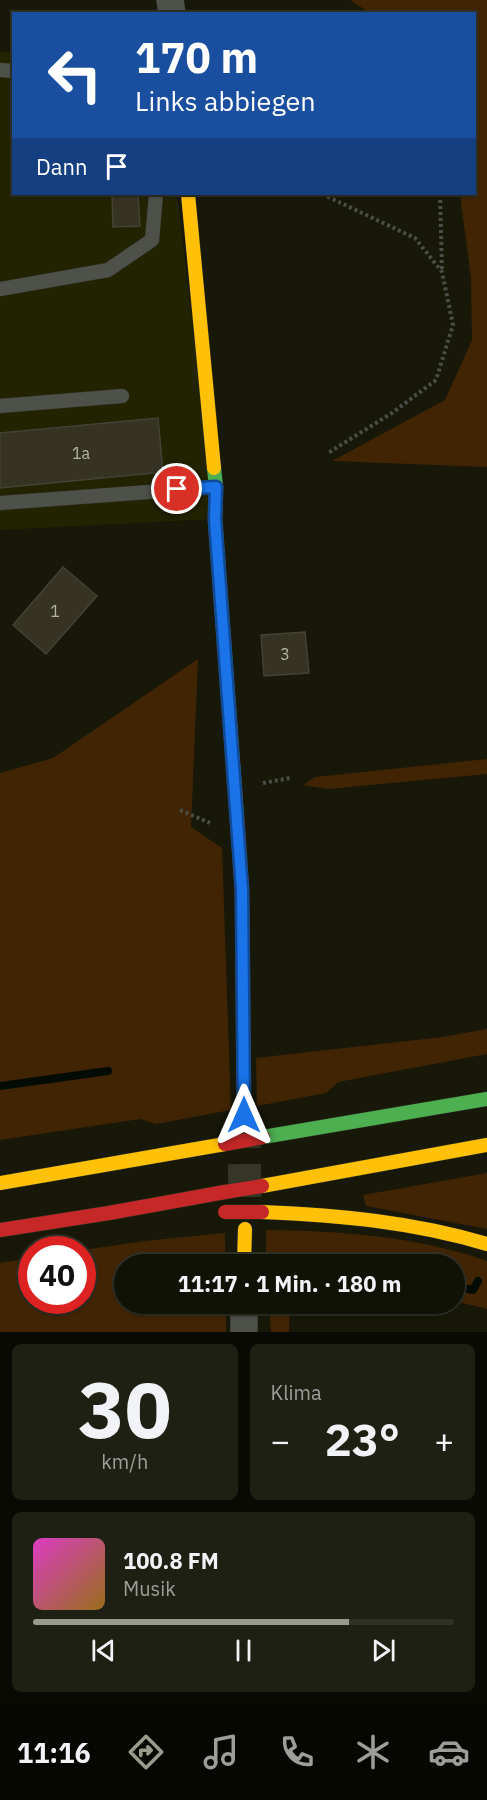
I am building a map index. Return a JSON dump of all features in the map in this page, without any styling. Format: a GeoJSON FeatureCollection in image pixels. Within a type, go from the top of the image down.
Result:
{"type":"FeatureCollection","features":[{"type":"Feature","properties":{"kind":"main road"},"geometry":{"type":"LineString","coordinates":[[188,195],[216,487],[215,519],[242,890],[244,1115]]}},
{"type":"Feature","properties":{"kind":"main road"},"geometry":{"type":"LineString","coordinates":[[0,1183],[487,1099]]}},
{"type":"Feature","properties":{"kind":"main road"},"geometry":{"type":"LineString","coordinates":[[0,1230],[109,1214],[487,1145]]}},
{"type":"Feature","properties":{"kind":"main road"},"geometry":{"type":"LineString","coordinates":[[219,1212],[332,1215],[385,1220],[438,1230],[487,1244]]}},
{"type":"Feature","properties":{"kind":"main road"},"geometry":{"type":"LineString","coordinates":[[109,1214],[190,1213]]}},
{"type":"Feature","properties":{"kind":"main road"},"geometry":{"type":"LineString","coordinates":[[244,1254],[245,1229]]}},
{"type":"Feature","properties":{"kind":"street"},"geometry":{"type":"LineString","coordinates":[[244,1314],[244,1332]]}},
{"type":"Feature","properties":{"kind":"lane"},"geometry":{"type":"LineString","coordinates":[[0,289],[108,270],[152,240],[156,195]]}},
{"type":"Feature","properties":{"kind":"lane"},"geometry":{"type":"LineString","coordinates":[[0,406],[122,396]]}},
{"type":"Feature","properties":{"kind":"lane"},"geometry":{"type":"LineString","coordinates":[[0,503],[216,487]]}},
{"type":"Feature","properties":{"kind":"path"},"geometry":{"type":"LineString","coordinates":[[324,195],[415,238],[442,272]]}},
{"type":"Feature","properties":{"kind":"path"},"geometry":{"type":"LineString","coordinates":[[328,453],[392,413],[436,380],[453,325],[442,272],[440,195]]}},
{"type":"Feature","properties":{"kind":"shaded area"},"geometry":{"type":"Polygon","coordinates":[[[350,0],[487,0],[487,467],[332,461],[445,400],[472,340],[471,279],[460,195],[476,195],[476,12],[368,12],[350,0]]]}},
{"type":"Feature","properties":{"kind":"shaded area"},"geometry":{"type":"Polygon","coordinates":[[[0,51],[12,52],[12,195],[177,195],[215,519],[0,530],[0,51]]]}},
{"type":"Feature","properties":{"kind":"shaded area"},"geometry":{"type":"Polygon","coordinates":[[[198,659],[191,827],[222,848],[231,1110],[156,1124],[140,1119],[0,1140],[0,773],[53,758],[198,659]]]}},
{"type":"Feature","properties":{"kind":"shaded area"},"geometry":{"type":"Polygon","coordinates":[[[487,759],[487,774],[328,789],[303,785],[315,777],[487,759]]]}},
{"type":"Feature","properties":{"kind":"shaded area"},"geometry":{"type":"Polygon","coordinates":[[[487,1029],[487,1054],[338,1082],[326,1093],[257,1106],[256,1058],[443,1037],[487,1029]]]}},
{"type":"Feature","properties":{"kind":"shaded area"},"geometry":{"type":"Polygon","coordinates":[[[487,1173],[487,1229],[366,1206],[363,1195],[487,1173]]]}},
{"type":"Feature","properties":{"kind":"shaded area"},"geometry":{"type":"Polygon","coordinates":[[[266,1230],[378,1236],[406,1240],[463,1254],[266,1254],[266,1230]]]}},
{"type":"Feature","properties":{"kind":"shaded area"},"geometry":{"type":"Polygon","coordinates":[[[225,1233],[225,1254],[114,1254],[114,1314],[226,1314],[226,1332],[0,1332],[0,1263],[18,1260],[18,1314],[96,1314],[96,1248],[225,1233]]]}},
{"type":"Feature","properties":{"kind":"shaded area"},"geometry":{"type":"Polygon","coordinates":[[[465,1254],[487,1261],[487,1309],[465,1304],[465,1254]]]}},
{"type":"Feature","properties":{"kind":"shaded area"},"geometry":{"type":"Polygon","coordinates":[[[270,1314],[290,1314],[289,1332],[271,1332],[270,1314]]]}},
{"type":"Feature","properties":{"kind":"building"},"geometry":{"type":"Polygon","coordinates":[[[112,195],[138,195],[140,226],[113,227],[112,195]]]}},
{"type":"Feature","properties":{"kind":"building"},"geometry":{"type":"Polygon","coordinates":[[[158,418],[163,472],[0,488],[0,433],[158,418]]]}},
{"type":"Feature","properties":{"kind":"building"},"geometry":{"type":"Polygon","coordinates":[[[63,567],[97,596],[46,654],[13,625],[63,567]]]}},
{"type":"Feature","properties":{"kind":"building"},"geometry":{"type":"Polygon","coordinates":[[[305,632],[309,673],[264,676],[261,635],[305,632]]]}},
{"type":"Feature","properties":{"kind":"waterway"},"geometry":{"type":"LineString","coordinates":[[0,1086],[108,1071]]}},
{"type":"Feature","properties":{"kind":"waterway"},"geometry":{"type":"LineString","coordinates":[[465,1288],[473,1290],[478,1281]]}},
{"type":"Feature","properties":{"kind":"tunnel"},"geometry":{"type":"LineString","coordinates":[[244,1115],[245,1218]]}},
{"type":"Feature","properties":{"kind":"traffic: fast"},"geometry":{"type":"LineString","coordinates":[[214,468],[215,519],[237,818]]}},
{"type":"Feature","properties":{"kind":"traffic: fast"},"geometry":{"type":"LineString","coordinates":[[263,1137],[487,1099]]}},
{"type":"Feature","properties":{"kind":"traffic: slow"},"geometry":{"type":"LineString","coordinates":[[188,195],[214,468]]}},
{"type":"Feature","properties":{"kind":"traffic: slow"},"geometry":{"type":"LineString","coordinates":[[0,1183],[225,1144]]}},
{"type":"Feature","properties":{"kind":"traffic: slow"},"geometry":{"type":"LineString","coordinates":[[262,1186],[487,1145]]}},
{"type":"Feature","properties":{"kind":"traffic: slow"},"geometry":{"type":"LineString","coordinates":[[262,1212],[376,1221],[431,1230],[487,1244]]}},
{"type":"Feature","properties":{"kind":"traffic: slow"},"geometry":{"type":"LineString","coordinates":[[244,1254],[245,1229]]}},
{"type":"Feature","properties":{"kind":"traffic: jam"},"geometry":{"type":"LineString","coordinates":[[237,818],[242,890],[244,1115]]}},
{"type":"Feature","properties":{"kind":"traffic: jam"},"geometry":{"type":"LineString","coordinates":[[225,1144],[263,1137]]}},
{"type":"Feature","properties":{"kind":"traffic: jam"},"geometry":{"type":"LineString","coordinates":[[225,1192],[262,1186]]}},
{"type":"Feature","properties":{"kind":"traffic: jam"},"geometry":{"type":"LineString","coordinates":[[0,1230],[225,1192]]}},
{"type":"Feature","properties":{"kind":"traffic: jam"},"geometry":{"type":"LineString","coordinates":[[225,1212],[262,1212]]}},
{"type":"Feature","properties":{"kind":"route"},"geometry":{"type":"LineString","coordinates":[[177,489],[216,487],[215,519],[242,890],[244,1115]]}}]}
